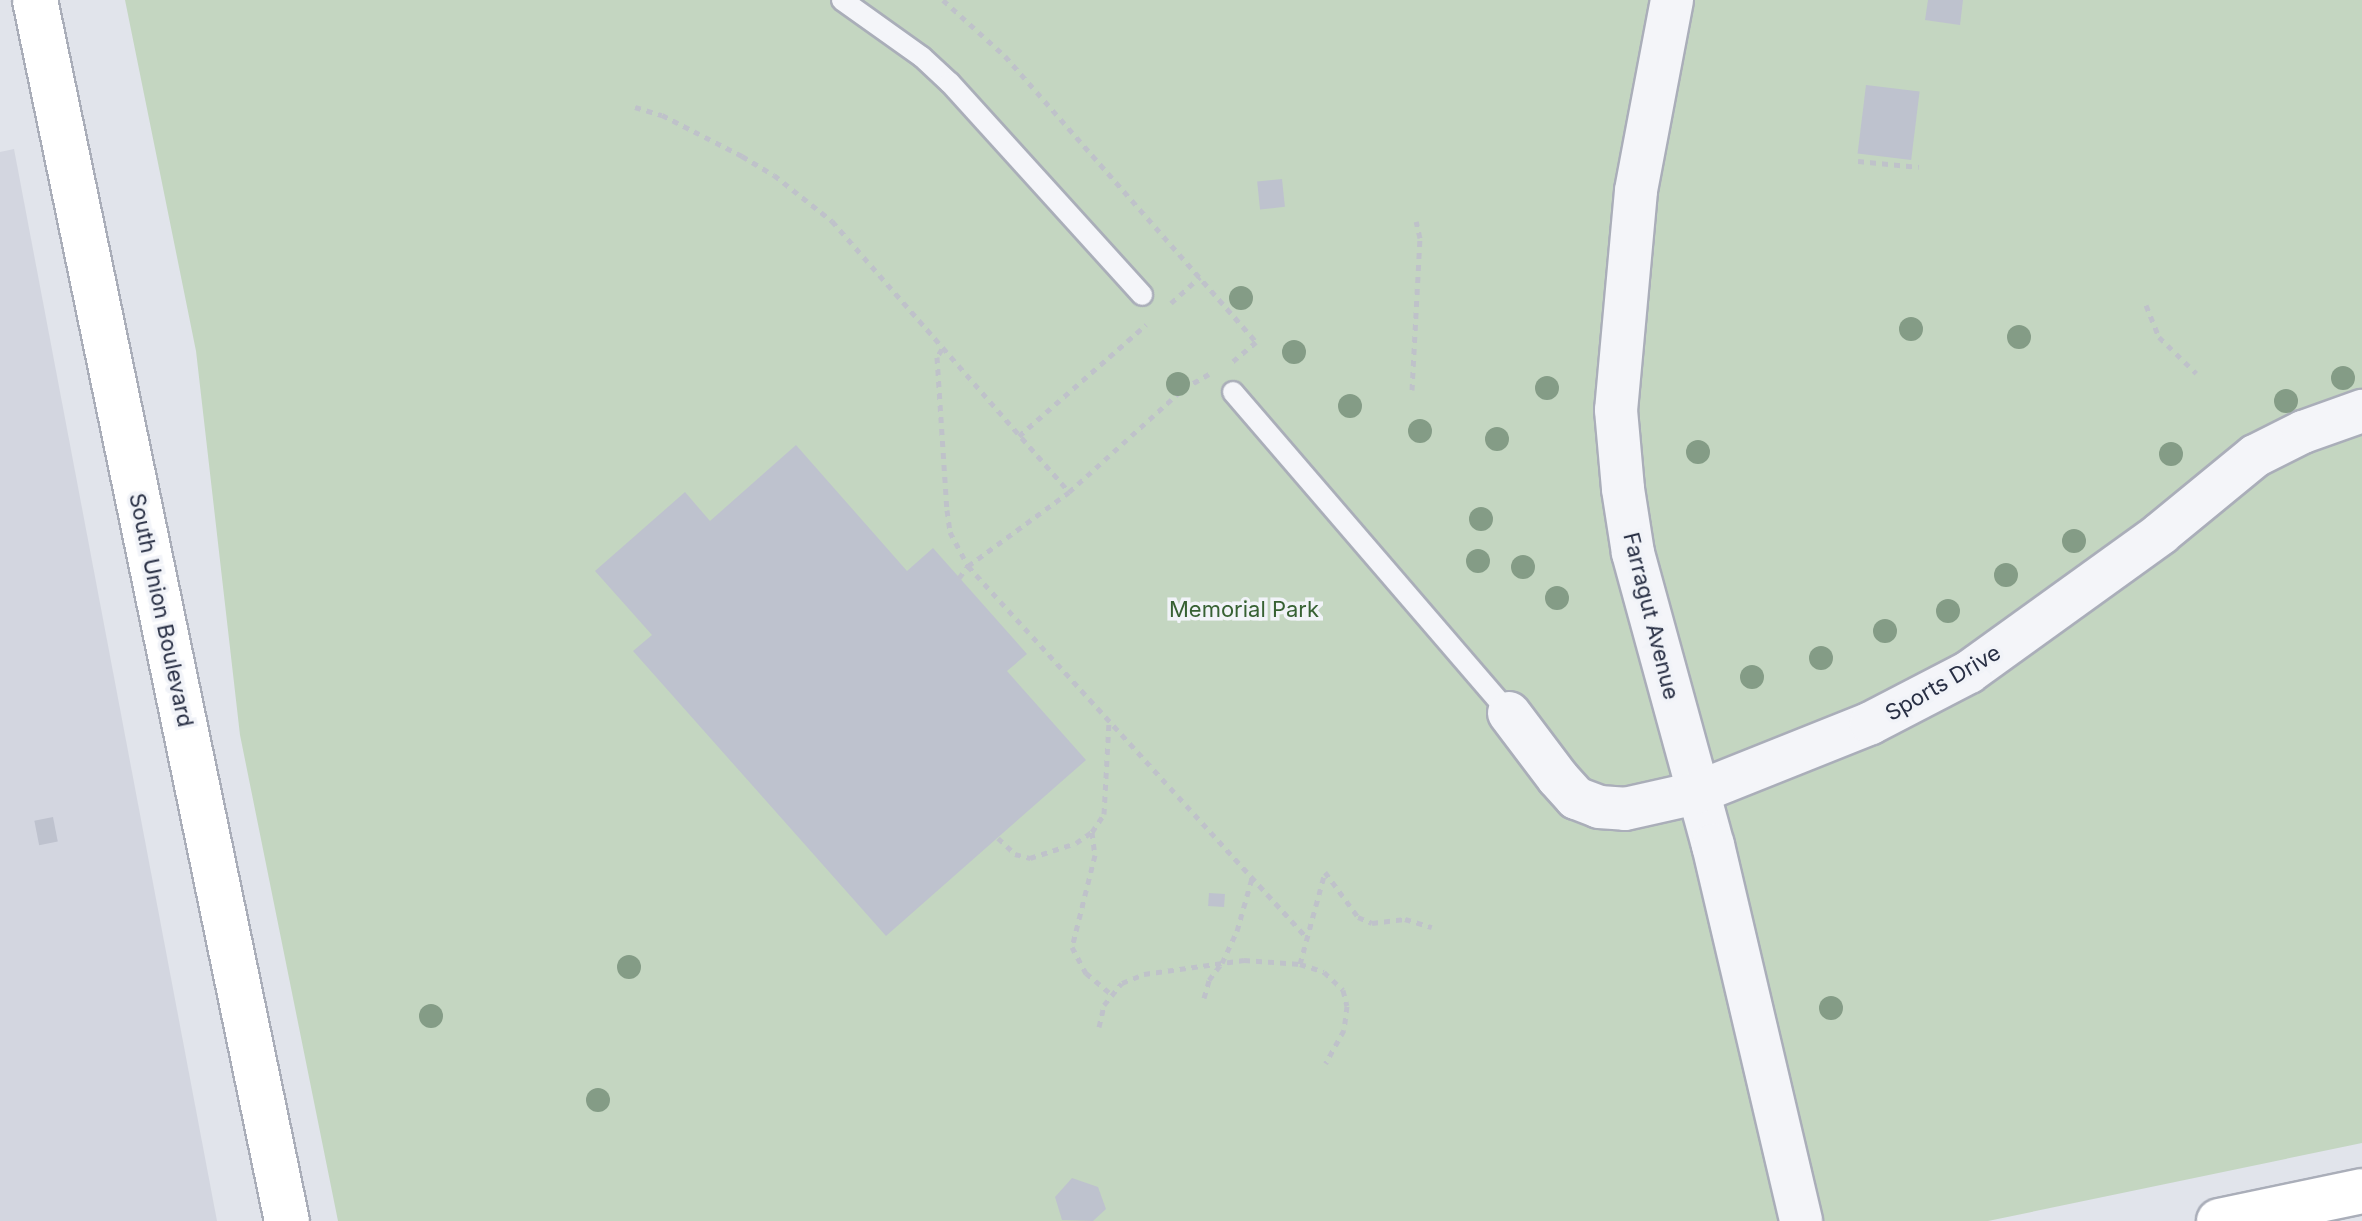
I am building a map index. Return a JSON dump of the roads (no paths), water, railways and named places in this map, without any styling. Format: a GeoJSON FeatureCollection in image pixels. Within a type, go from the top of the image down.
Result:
{"type":"FeatureCollection","features":[{"type":"Feature","properties":{"kind":"main road","name":"South Union Boulevard"},"geometry":{"type":"LineString","coordinates":[[35,0],[287,1221]]}},
{"type":"Feature","properties":{"kind":"main road"},"geometry":{"type":"LineString","coordinates":[[2219,1221],[2362,1191]]}},
{"type":"Feature","properties":{"kind":"street","name":"Farragut Avenue"},"geometry":{"type":"LineString","coordinates":[[1672,0],[1636,191],[1616,410],[1633,553],[1696,793],[1713,845],[1801,1221]]}},
{"type":"Feature","properties":{"kind":"street","name":"Sports Drive"},"geometry":{"type":"LineString","coordinates":[[1509,713],[1576,798],[1625,809],[1696,793],[1871,723],[1969,672],[2160,534],[2255,456],[2303,432],[2362,411]]}},
{"type":"Feature","properties":{"kind":"lane"},"geometry":{"type":"LineString","coordinates":[[842,0],[922,57],[950,83],[1142,295]]}},
{"type":"Feature","properties":{"kind":"lane"},"geometry":{"type":"LineString","coordinates":[[1233,392],[1509,713]]}},
{"type":"Feature","properties":{"kind":"park label","name":"Memorial Park"},"geometry":{"type":"Point","coordinates":[1244,610]}}]}
